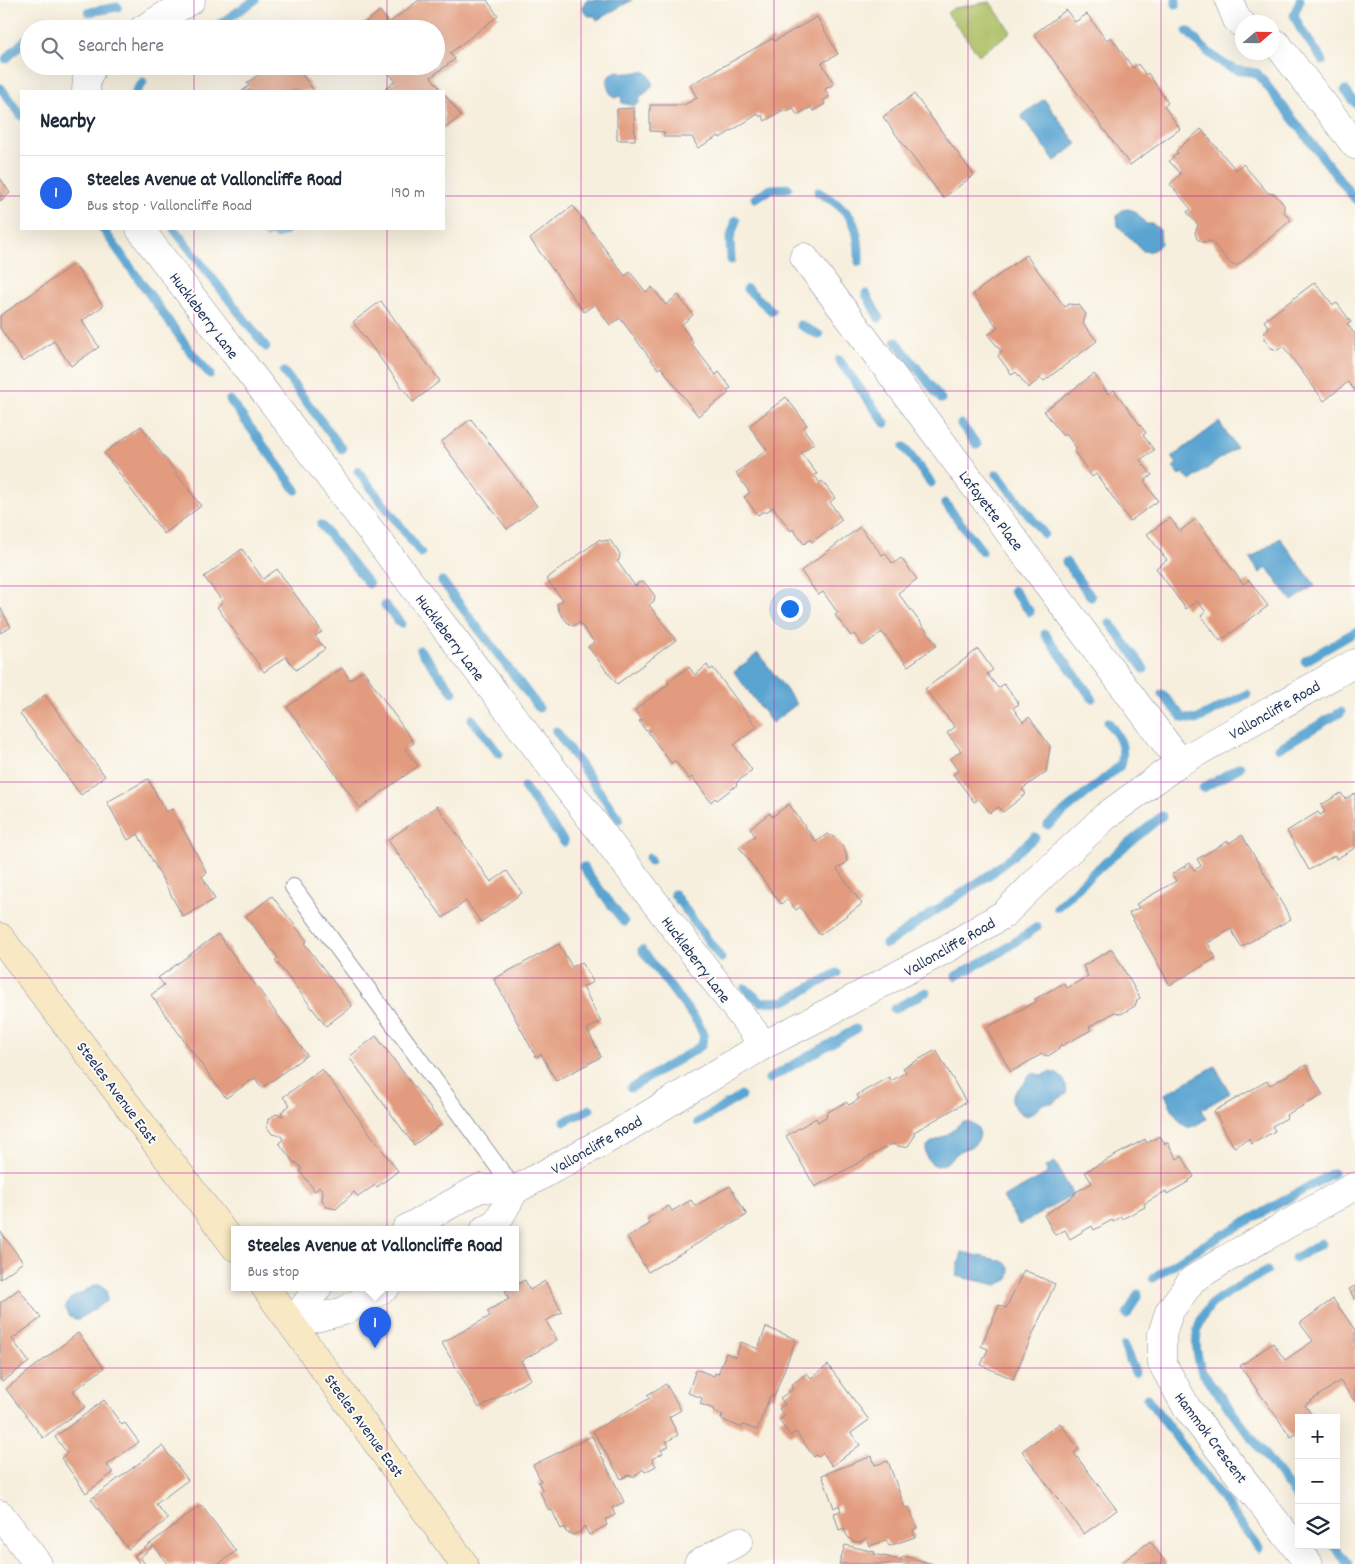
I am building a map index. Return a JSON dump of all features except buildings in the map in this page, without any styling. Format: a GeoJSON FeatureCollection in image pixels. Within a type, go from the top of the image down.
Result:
{"type":"FeatureCollection","features":[{"type":"Feature","properties":{"kind":"main road","name":"Steeles Avenue East"},"geometry":{"type":"LineString","coordinates":[[0,937],[231,1242]]}},
{"type":"Feature","properties":{"kind":"main road","name":"Steeles Avenue East"},"geometry":{"type":"LineString","coordinates":[[267,1291],[464,1564]]}},
{"type":"Feature","properties":{"kind":"street"},"geometry":{"type":"LineString","coordinates":[[158,20],[191,0]]}},
{"type":"Feature","properties":{"kind":"street"},"geometry":{"type":"LineString","coordinates":[[1229,0],[1235,15]]}},
{"type":"Feature","properties":{"kind":"street"},"geometry":{"type":"LineString","coordinates":[[1280,48],[1355,145]]}},
{"type":"Feature","properties":{"kind":"street"},"geometry":{"type":"LineString","coordinates":[[86,90],[88,75]]}},
{"type":"Feature","properties":{"kind":"street","name":"Huckleberry Lane"},"geometry":{"type":"LineString","coordinates":[[141,230],[764,1045]]}},
{"type":"Feature","properties":{"kind":"street","name":"Lafayette Place"},"geometry":{"type":"LineString","coordinates":[[804,257],[1180,762]]}},
{"type":"Feature","properties":{"kind":"street","name":"Valloncliffe Road"},"geometry":{"type":"LineString","coordinates":[[515,1190],[615,1135],[764,1045],[948,948],[1004,914],[1106,816],[1180,762],[1355,662]]}},
{"type":"Feature","properties":{"kind":"street","name":"Hammok Crescent"},"geometry":{"type":"LineString","coordinates":[[1309,1564],[1187,1408],[1162,1363],[1162,1334],[1169,1312],[1192,1280],[1355,1186]]}},
{"type":"Feature","properties":{"kind":"street"},"geometry":{"type":"LineString","coordinates":[[411,1226],[480,1188],[515,1190],[497,1222],[490,1226]]}},
{"type":"Feature","properties":{"kind":"street"},"geometry":{"type":"LineString","coordinates":[[292,1324],[315,1291]]}},
{"type":"Feature","properties":{"kind":"street"},"geometry":{"type":"LineString","coordinates":[[292,1324],[344,1311],[379,1291]]}},
{"type":"Feature","properties":{"kind":"street"},"geometry":{"type":"LineString","coordinates":[[0,1514],[38,1564]]}},
{"type":"Feature","properties":{"kind":"street"},"geometry":{"type":"LineString","coordinates":[[698,1564],[739,1541]]}},
{"type":"Feature","properties":{"kind":"lane"},"geometry":{"type":"LineString","coordinates":[[293,887],[515,1190]]}},
{"type":"Feature","properties":{"kind":"green space"},"geometry":{"type":"Polygon","coordinates":[[[990,2],[1011,32],[979,55],[947,13],[954,8],[990,2]]]}},
{"type":"Feature","properties":{"kind":"water"},"geometry":{"type":"Polygon","coordinates":[[[586,0],[632,0],[597,20],[595,16],[589,16],[584,12],[583,6],[586,0]]]}},
{"type":"Feature","properties":{"kind":"water"},"geometry":{"type":"Polygon","coordinates":[[[619,71],[624,73],[644,72],[651,79],[651,87],[640,97],[639,103],[634,106],[622,103],[621,96],[614,98],[607,86],[610,75],[619,71]]]}},
{"type":"Feature","properties":{"kind":"water"},"geometry":{"type":"Polygon","coordinates":[[[1044,99],[1077,144],[1055,161],[1021,116],[1044,99]]]}},
{"type":"Feature","properties":{"kind":"water"},"geometry":{"type":"Polygon","coordinates":[[[1122,210],[1135,211],[1146,224],[1153,224],[1160,230],[1161,243],[1156,249],[1143,251],[1118,226],[1117,216],[1122,210]]]}},
{"type":"Feature","properties":{"kind":"water"},"geometry":{"type":"Polygon","coordinates":[[[260,230],[288,230],[287,234],[278,239],[270,236],[267,239],[260,230]]]}},
{"type":"Feature","properties":{"kind":"water"},"geometry":{"type":"Polygon","coordinates":[[[1219,422],[1236,447],[1190,481],[1183,473],[1179,476],[1173,467],[1177,464],[1172,457],[1219,422]]]}},
{"type":"Feature","properties":{"kind":"water"},"geometry":{"type":"Polygon","coordinates":[[[1280,538],[1315,585],[1292,601],[1267,568],[1260,573],[1250,559],[1280,538]]]}},
{"type":"Feature","properties":{"kind":"water"},"geometry":{"type":"Polygon","coordinates":[[[758,653],[797,704],[772,723],[734,672],[758,653]]]}},
{"type":"Feature","properties":{"kind":"water"},"geometry":{"type":"Polygon","coordinates":[[[1215,1066],[1230,1093],[1201,1110],[1206,1119],[1195,1126],[1187,1127],[1175,1115],[1165,1094],[1215,1066]]]}},
{"type":"Feature","properties":{"kind":"water"},"geometry":{"type":"Polygon","coordinates":[[[1049,1072],[1061,1076],[1065,1082],[1066,1094],[1053,1103],[1044,1103],[1032,1114],[1026,1116],[1019,1112],[1014,1107],[1012,1100],[1016,1091],[1030,1075],[1043,1075],[1049,1072]]]}},
{"type":"Feature","properties":{"kind":"water"},"geometry":{"type":"Polygon","coordinates":[[[962,1122],[971,1123],[977,1128],[980,1135],[979,1139],[972,1146],[959,1152],[944,1164],[936,1166],[927,1159],[926,1149],[930,1143],[945,1136],[962,1122]]]}},
{"type":"Feature","properties":{"kind":"water"},"geometry":{"type":"Polygon","coordinates":[[[1055,1162],[1073,1195],[1019,1225],[1003,1198],[1048,1173],[1045,1167],[1055,1162]]]}},
{"type":"Feature","properties":{"kind":"water"},"geometry":{"type":"Polygon","coordinates":[[[962,1252],[1002,1261],[1008,1265],[1010,1272],[1008,1280],[997,1285],[956,1276],[962,1252]]]}},
{"type":"Feature","properties":{"kind":"water"},"geometry":{"type":"Polygon","coordinates":[[[95,1285],[102,1285],[107,1290],[107,1301],[79,1319],[69,1317],[65,1308],[70,1299],[95,1285]]]}},
{"type":"Feature","properties":{"kind":"waterway"},"geometry":{"type":"LineString","coordinates":[[225,20],[255,0]]}},
{"type":"Feature","properties":{"kind":"waterway"},"geometry":{"type":"LineString","coordinates":[[1300,0],[1294,15],[1300,28],[1323,61]]}},
{"type":"Feature","properties":{"kind":"waterway"},"geometry":{"type":"LineString","coordinates":[[89,12],[118,7]]}},
{"type":"Feature","properties":{"kind":"waterway"},"geometry":{"type":"LineString","coordinates":[[1187,31],[1216,59],[1237,70],[1257,73],[1355,199]]}},
{"type":"Feature","properties":{"kind":"waterway"},"geometry":{"type":"LineString","coordinates":[[6,59],[20,45]]}},
{"type":"Feature","properties":{"kind":"waterway"},"geometry":{"type":"LineString","coordinates":[[137,90],[143,82]]}},
{"type":"Feature","properties":{"kind":"waterway"},"geometry":{"type":"LineString","coordinates":[[1,88],[20,115]]}},
{"type":"Feature","properties":{"kind":"waterway"},"geometry":{"type":"LineString","coordinates":[[1345,90],[1355,103]]}},
{"type":"Feature","properties":{"kind":"waterway"},"geometry":{"type":"LineString","coordinates":[[755,198],[771,189],[788,188]]}},
{"type":"Feature","properties":{"kind":"waterway"},"geometry":{"type":"LineString","coordinates":[[818,192],[838,205],[851,219],[858,237],[859,262]]}},
{"type":"Feature","properties":{"kind":"waterway"},"geometry":{"type":"LineString","coordinates":[[731,260],[730,239],[736,220]]}},
{"type":"Feature","properties":{"kind":"waterway"},"geometry":{"type":"LineString","coordinates":[[104,230],[190,351],[210,374]]}},
{"type":"Feature","properties":{"kind":"waterway"},"geometry":{"type":"LineString","coordinates":[[175,230],[266,347]]}},
{"type":"Feature","properties":{"kind":"waterway"},"geometry":{"type":"LineString","coordinates":[[747,289],[772,311]]}},
{"type":"Feature","properties":{"kind":"waterway"},"geometry":{"type":"LineString","coordinates":[[866,294],[879,318]]}},
{"type":"Feature","properties":{"kind":"waterway"},"geometry":{"type":"LineString","coordinates":[[800,325],[819,335]]}},
{"type":"Feature","properties":{"kind":"waterway"},"geometry":{"type":"LineString","coordinates":[[896,341],[941,399]]}},
{"type":"Feature","properties":{"kind":"waterway"},"geometry":{"type":"LineString","coordinates":[[839,360],[885,423]]}},
{"type":"Feature","properties":{"kind":"waterway"},"geometry":{"type":"LineString","coordinates":[[284,372],[342,449]]}},
{"type":"Feature","properties":{"kind":"waterway"},"geometry":{"type":"LineString","coordinates":[[230,400],[296,490]]}},
{"type":"Feature","properties":{"kind":"waterway"},"geometry":{"type":"LineString","coordinates":[[961,424],[977,445]]}},
{"type":"Feature","properties":{"kind":"waterway"},"geometry":{"type":"LineString","coordinates":[[904,447],[931,483]]}},
{"type":"Feature","properties":{"kind":"waterway"},"geometry":{"type":"LineString","coordinates":[[358,471],[421,553]]}},
{"type":"Feature","properties":{"kind":"waterway"},"geometry":{"type":"LineString","coordinates":[[997,474],[1044,534]]}},
{"type":"Feature","properties":{"kind":"waterway"},"geometry":{"type":"LineString","coordinates":[[945,503],[982,551]]}},
{"type":"Feature","properties":{"kind":"waterway"},"geometry":{"type":"LineString","coordinates":[[321,525],[369,584]]}},
{"type":"Feature","properties":{"kind":"waterway"},"geometry":{"type":"LineString","coordinates":[[1066,562],[1091,597]]}},
{"type":"Feature","properties":{"kind":"waterway"},"geometry":{"type":"LineString","coordinates":[[442,581],[539,708]]}},
{"type":"Feature","properties":{"kind":"waterway"},"geometry":{"type":"LineString","coordinates":[[1013,590],[1030,612]]}},
{"type":"Feature","properties":{"kind":"waterway"},"geometry":{"type":"LineString","coordinates":[[385,605],[401,624]]}},
{"type":"Feature","properties":{"kind":"waterway"},"geometry":{"type":"LineString","coordinates":[[1110,623],[1144,669]]}},
{"type":"Feature","properties":{"kind":"waterway"},"geometry":{"type":"LineString","coordinates":[[1305,661],[1355,632]]}},
{"type":"Feature","properties":{"kind":"waterway"},"geometry":{"type":"LineString","coordinates":[[1045,634],[1092,698]]}},
{"type":"Feature","properties":{"kind":"waterway"},"geometry":{"type":"LineString","coordinates":[[420,650],[453,692]]}},
{"type":"Feature","properties":{"kind":"waterway"},"geometry":{"type":"LineString","coordinates":[[1162,694],[1183,718],[1196,720],[1247,694]]}},
{"type":"Feature","properties":{"kind":"waterway"},"geometry":{"type":"LineString","coordinates":[[1279,748],[1341,712]]}},
{"type":"Feature","properties":{"kind":"waterway"},"geometry":{"type":"LineString","coordinates":[[472,719],[499,754]]}},
{"type":"Feature","properties":{"kind":"waterway"},"geometry":{"type":"LineString","coordinates":[[1048,825],[1121,765],[1123,752],[1121,742],[1108,722]]}},
{"type":"Feature","properties":{"kind":"waterway"},"geometry":{"type":"LineString","coordinates":[[556,731],[619,819]]}},
{"type":"Feature","properties":{"kind":"waterway"},"geometry":{"type":"LineString","coordinates":[[1203,788],[1240,767]]}},
{"type":"Feature","properties":{"kind":"waterway"},"geometry":{"type":"LineString","coordinates":[[524,787],[564,842]]}},
{"type":"Feature","properties":{"kind":"waterway"},"geometry":{"type":"LineString","coordinates":[[1057,907],[1095,871],[1162,816]]}},
{"type":"Feature","properties":{"kind":"waterway"},"geometry":{"type":"LineString","coordinates":[[886,944],[992,873],[1035,837]]}},
{"type":"Feature","properties":{"kind":"waterway"},"geometry":{"type":"LineString","coordinates":[[583,867],[624,922]]}},
{"type":"Feature","properties":{"kind":"waterway"},"geometry":{"type":"LineString","coordinates":[[674,894],[721,958]]}},
{"type":"Feature","properties":{"kind":"waterway"},"geometry":{"type":"LineString","coordinates":[[956,976],[999,953],[1037,927]]}},
{"type":"Feature","properties":{"kind":"waterway"},"geometry":{"type":"LineString","coordinates":[[631,1088],[701,1046],[704,1036],[698,1023],[642,950]]}},
{"type":"Feature","properties":{"kind":"waterway"},"geometry":{"type":"LineString","coordinates":[[745,988],[761,1002],[785,1001],[837,973]]}},
{"type":"Feature","properties":{"kind":"waterway"},"geometry":{"type":"LineString","coordinates":[[894,1009],[926,992]]}},
{"type":"Feature","properties":{"kind":"waterway"},"geometry":{"type":"LineString","coordinates":[[769,1079],[856,1029]]}},
{"type":"Feature","properties":{"kind":"waterway"},"geometry":{"type":"LineString","coordinates":[[698,1122],[741,1096]]}},
{"type":"Feature","properties":{"kind":"waterway"},"geometry":{"type":"LineString","coordinates":[[565,1121],[590,1109]]}},
{"type":"Feature","properties":{"kind":"waterway"},"geometry":{"type":"LineString","coordinates":[[1153,1278],[1194,1251],[1333,1173]]}},
{"type":"Feature","properties":{"kind":"waterway"},"geometry":{"type":"LineString","coordinates":[[1295,1258],[1322,1243]]}},
{"type":"Feature","properties":{"kind":"waterway"},"geometry":{"type":"LineString","coordinates":[[1267,1271],[1214,1302],[1204,1313],[1198,1329],[1197,1355],[1202,1372],[1295,1495]]}},
{"type":"Feature","properties":{"kind":"waterway"},"geometry":{"type":"LineString","coordinates":[[1127,1315],[1138,1294]]}},
{"type":"Feature","properties":{"kind":"waterway"},"geometry":{"type":"LineString","coordinates":[[1124,1346],[1135,1372]]}},
{"type":"Feature","properties":{"kind":"waterway"},"geometry":{"type":"LineString","coordinates":[[1147,1398],[1259,1548]]}},
{"type":"Feature","properties":{"kind":"waterway"},"geometry":{"type":"LineString","coordinates":[[1336,1549],[1348,1564]]}},
{"type":"Feature","properties":{"kind":"place","name":"Steeles Avenue at Valloncliffe Road"},"geometry":{"type":"Point","coordinates":[375,1348]}}]}
